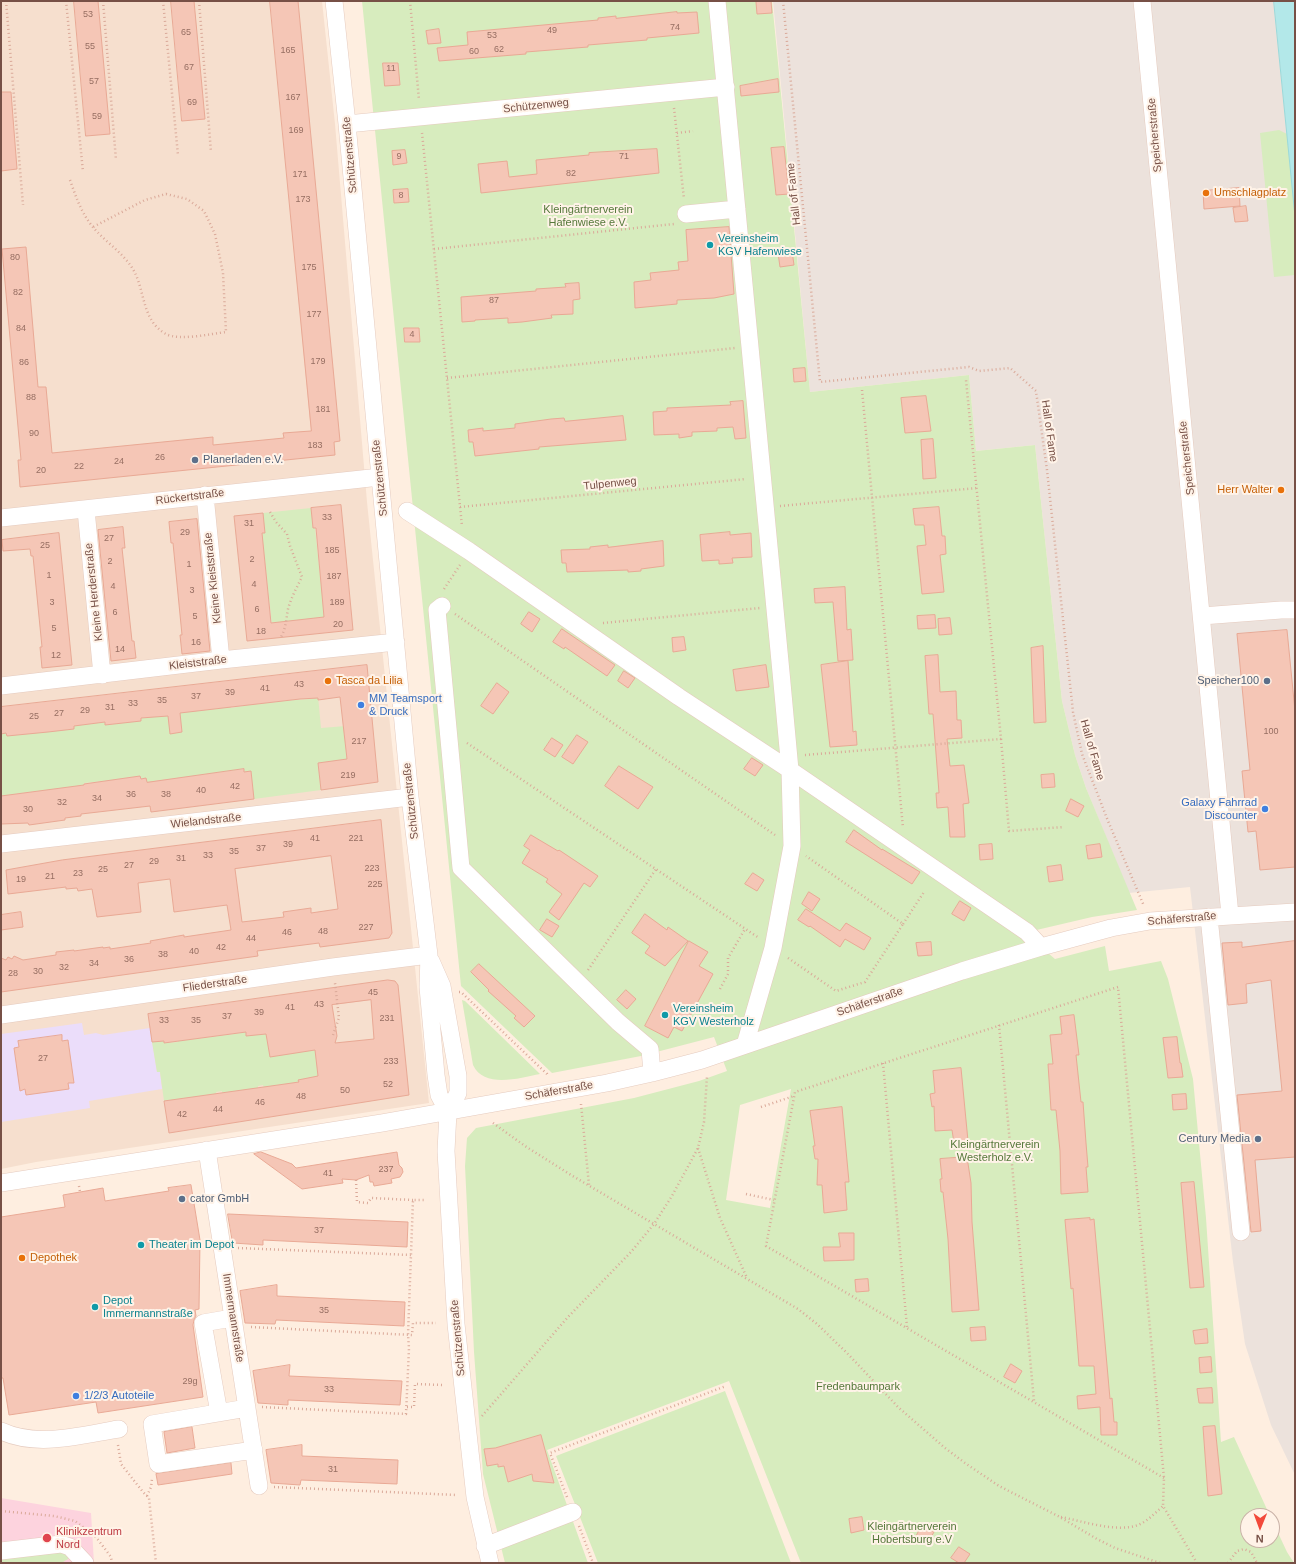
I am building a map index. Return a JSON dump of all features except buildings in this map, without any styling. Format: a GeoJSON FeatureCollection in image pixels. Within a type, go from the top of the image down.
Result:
{"type":"FeatureCollection","features":[{"type":"Feature","properties":{"kind":"street","name":"Schützenstraße"},"geometry":{"type":"LineString","coordinates":[[334,1],[347,124],[410,798],[428,955],[442,986],[458,1076],[458,1093],[448,1112],[446,1151],[454,1300],[475,1497],[490,1563]]}},
{"type":"Feature","properties":{"kind":"street"},"geometry":{"type":"LineString","coordinates":[[717,1],[790,763],[792,846],[773,948],[745,1045]]}},
{"type":"Feature","properties":{"kind":"street","name":"Speicherstraße"},"geometry":{"type":"LineString","coordinates":[[1142,1],[1230,915]]}},
{"type":"Feature","properties":{"kind":"street","name":"Schützenweg"},"geometry":{"type":"LineString","coordinates":[[347,124],[726,87]]}},
{"type":"Feature","properties":{"kind":"street"},"geometry":{"type":"LineString","coordinates":[[686,214],[737,209]]}},
{"type":"Feature","properties":{"kind":"street","name":"Rückertstraße"},"geometry":{"type":"LineString","coordinates":[[1,518],[380,477]]}},
{"type":"Feature","properties":{"kind":"street","name":"Kleine Kleiststraße"},"geometry":{"type":"LineString","coordinates":[[204,495],[221,660]]}},
{"type":"Feature","properties":{"kind":"street","name":"Kleine Herderstraße"},"geometry":{"type":"LineString","coordinates":[[86,510],[102,675]]}},
{"type":"Feature","properties":{"kind":"street"},"geometry":{"type":"LineString","coordinates":[[406,511],[469,550],[680,697],[790,763],[1027,932],[1041,946]]}},
{"type":"Feature","properties":{"kind":"street"},"geometry":{"type":"LineString","coordinates":[[442,606],[437,610],[461,868],[618,1022],[650,1049],[652,1073]]}},
{"type":"Feature","properties":{"kind":"street"},"geometry":{"type":"LineString","coordinates":[[1202,616],[1295,610]]}},
{"type":"Feature","properties":{"kind":"street","name":"Kleiststraße"},"geometry":{"type":"LineString","coordinates":[[1,686],[221,660],[396,642]]}},
{"type":"Feature","properties":{"kind":"street","name":"Wielandstraße"},"geometry":{"type":"LineString","coordinates":[[1,844],[410,798]]}},
{"type":"Feature","properties":{"kind":"street","name":"Schäferstraße"},"geometry":{"type":"LineString","coordinates":[[448,1112],[580,1088],[652,1073],[702,1060],[1041,946],[1111,928],[1150,921],[1295,912]]}},
{"type":"Feature","properties":{"kind":"street"},"geometry":{"type":"LineString","coordinates":[[1209,917],[1241,1232]]}},
{"type":"Feature","properties":{"kind":"street","name":"Fliederstraße"},"geometry":{"type":"LineString","coordinates":[[1,1015],[333,967],[428,955]]}},
{"type":"Feature","properties":{"kind":"street"},"geometry":{"type":"LineString","coordinates":[[1,1183],[448,1112]]}},
{"type":"Feature","properties":{"kind":"street","name":"Immermannstraße"},"geometry":{"type":"LineString","coordinates":[[207,1150],[259,1486]]}},
{"type":"Feature","properties":{"kind":"street"},"geometry":{"type":"LineString","coordinates":[[219,1413],[204,1323],[233,1322]]}},
{"type":"Feature","properties":{"kind":"street"},"geometry":{"type":"LineString","coordinates":[[247,1408],[152,1424],[158,1464],[254,1450]]}},
{"type":"Feature","properties":{"kind":"street"},"geometry":{"type":"LineString","coordinates":[[1,1431],[13,1436],[46,1439],[118,1434]]}},
{"type":"Feature","properties":{"kind":"street"},"geometry":{"type":"LineString","coordinates":[[485,1546],[573,1512]]}},
{"type":"Feature","properties":{"kind":"street"},"geometry":{"type":"LineString","coordinates":[[1,1551],[61,1544],[70,1547],[85,1563]]}},
{"type":"Feature","properties":{"kind":"path"},"geometry":{"type":"LineString","coordinates":[[6,1],[24,205]]}},
{"type":"Feature","properties":{"kind":"path"},"geometry":{"type":"LineString","coordinates":[[66,1],[83,172]]}},
{"type":"Feature","properties":{"kind":"path"},"geometry":{"type":"LineString","coordinates":[[102,1],[116,160]]}},
{"type":"Feature","properties":{"kind":"path"},"geometry":{"type":"LineString","coordinates":[[164,1],[178,155]]}},
{"type":"Feature","properties":{"kind":"path"},"geometry":{"type":"LineString","coordinates":[[199,1],[211,152]]}},
{"type":"Feature","properties":{"kind":"path"},"geometry":{"type":"LineString","coordinates":[[410,1],[420,118],[447,378],[751,347]]}},
{"type":"Feature","properties":{"kind":"path","name":"Hall of Fame"},"geometry":{"type":"LineString","coordinates":[[783,1],[820,382],[969,367],[979,372],[1010,368],[1036,392],[1047,470],[1073,712],[1082,754],[1094,788],[1150,921]]}},
{"type":"Feature","properties":{"kind":"path"},"geometry":{"type":"LineString","coordinates":[[434,249],[687,222],[672,92]]}},
{"type":"Feature","properties":{"kind":"path"},"geometry":{"type":"LineString","coordinates":[[677,132],[693,131]]}},
{"type":"Feature","properties":{"kind":"path"},"geometry":{"type":"LineString","coordinates":[[70,180],[80,208],[93,226],[124,257],[134,271],[150,318],[156,328],[176,337],[226,332],[223,273],[215,234],[204,211],[187,199],[166,194],[145,200],[93,226]]}},
{"type":"Feature","properties":{"kind":"path","name":"Tulpenweg"},"geometry":{"type":"LineString","coordinates":[[447,378],[460,507],[762,477]]}},
{"type":"Feature","properties":{"kind":"path"},"geometry":{"type":"LineString","coordinates":[[966,380],[1009,831],[1064,827]]}},
{"type":"Feature","properties":{"kind":"path"},"geometry":{"type":"LineString","coordinates":[[862,390],[904,832]]}},
{"type":"Feature","properties":{"kind":"path"},"geometry":{"type":"LineString","coordinates":[[766,507],[977,488]]}},
{"type":"Feature","properties":{"kind":"path"},"geometry":{"type":"LineString","coordinates":[[270,512],[276,522],[287,534],[290,546],[302,576],[292,597],[288,610],[286,627],[281,638]]}},
{"type":"Feature","properties":{"kind":"path"},"geometry":{"type":"LineString","coordinates":[[469,550],[440,596],[442,606],[903,924]]}},
{"type":"Feature","properties":{"kind":"path"},"geometry":{"type":"LineString","coordinates":[[603,623],[775,606]]}},
{"type":"Feature","properties":{"kind":"path"},"geometry":{"type":"LineString","coordinates":[[448,731],[836,991],[865,982],[924,892]]}},
{"type":"Feature","properties":{"kind":"path"},"geometry":{"type":"LineString","coordinates":[[790,763],[896,747],[1001,739]]}},
{"type":"Feature","properties":{"kind":"path"},"geometry":{"type":"LineString","coordinates":[[579,984],[656,869]]}},
{"type":"Feature","properties":{"kind":"path"},"geometry":{"type":"LineString","coordinates":[[720,989],[728,974],[728,958],[745,929]]}},
{"type":"Feature","properties":{"kind":"path"},"geometry":{"type":"LineString","coordinates":[[333,967],[339,1018],[333,1035]]}},
{"type":"Feature","properties":{"kind":"path"},"geometry":{"type":"LineString","coordinates":[[1164,1478],[766,1246],[795,1092],[1118,987],[1164,1478],[1163,1506],[1197,1563]]}},
{"type":"Feature","properties":{"kind":"path"},"geometry":{"type":"LineString","coordinates":[[456,991],[461,992],[547,1074],[548,1077]]}},
{"type":"Feature","properties":{"kind":"path"},"geometry":{"type":"LineString","coordinates":[[999,1025],[1034,1401]]}},
{"type":"Feature","properties":{"kind":"path"},"geometry":{"type":"LineString","coordinates":[[883,1063],[907,1328]]}},
{"type":"Feature","properties":{"kind":"path"},"geometry":{"type":"LineString","coordinates":[[468,1431],[563,1323],[631,1252],[654,1224],[672,1196],[698,1148],[704,1122],[706,1077]]}},
{"type":"Feature","properties":{"kind":"path"},"geometry":{"type":"LineString","coordinates":[[580,1088],[589,1186]]}},
{"type":"Feature","properties":{"kind":"path"},"geometry":{"type":"LineString","coordinates":[[761,1107],[794,1096]]}},
{"type":"Feature","properties":{"kind":"path"},"geometry":{"type":"LineString","coordinates":[[493,1123],[524,1146],[589,1186],[786,1301],[817,1324],[847,1353],[898,1407],[950,1452],[999,1486],[1058,1516],[1115,1548],[1160,1563]]}},
{"type":"Feature","properties":{"kind":"path"},"geometry":{"type":"LineString","coordinates":[[698,1148],[720,1218],[747,1278]]}},
{"type":"Feature","properties":{"kind":"path"},"geometry":{"type":"LineString","coordinates":[[356,1180],[357,1202],[368,1203],[371,1198],[425,1200]]}},
{"type":"Feature","properties":{"kind":"path"},"geometry":{"type":"LineString","coordinates":[[746,1194],[774,1200]]}},
{"type":"Feature","properties":{"kind":"path"},"geometry":{"type":"LineString","coordinates":[[247,1408],[258,1407],[406,1414],[413,1200]]}},
{"type":"Feature","properties":{"kind":"path"},"geometry":{"type":"LineString","coordinates":[[222,1247],[411,1255]]}},
{"type":"Feature","properties":{"kind":"path"},"geometry":{"type":"LineString","coordinates":[[233,1322],[408,1335],[412,1335],[413,1323],[436,1323]]}},
{"type":"Feature","properties":{"kind":"path"},"geometry":{"type":"LineString","coordinates":[[407,1407],[414,1407],[415,1384],[443,1385]]}},
{"type":"Feature","properties":{"kind":"path"},"geometry":{"type":"LineString","coordinates":[[593,1563],[550,1453],[726,1386]]}},
{"type":"Feature","properties":{"kind":"path"},"geometry":{"type":"LineString","coordinates":[[118,1434],[121,1464],[149,1498],[156,1563]]}},
{"type":"Feature","properties":{"kind":"path"},"geometry":{"type":"LineString","coordinates":[[259,1486],[457,1496]]}},
{"type":"Feature","properties":{"kind":"path"},"geometry":{"type":"LineString","coordinates":[[1058,1516],[1105,1526],[1127,1528],[1137,1526],[1145,1522],[1163,1506]]}},
{"type":"Feature","properties":{"kind":"path"},"geometry":{"type":"LineString","coordinates":[[1,1511],[54,1516],[75,1521],[96,1537],[111,1557],[112,1563]]}},
{"type":"Feature","properties":{"kind":"path"},"geometry":{"type":"LineString","coordinates":[[1228,1563],[1237,1551],[1244,1549],[1251,1552],[1258,1563]]}},
{"type":"Feature","properties":{"kind":"shaded area"},"geometry":{"type":"Polygon","coordinates":[[[1,1],[322,1],[335,124],[367,502],[429,1103],[36,1162],[1,1169],[1,1]]]}},
{"type":"Feature","properties":{"kind":"shaded area"},"geometry":{"type":"Polygon","coordinates":[[[773,1],[1295,1],[1295,1475],[1271,1425],[1245,1344],[1233,1262],[1190,887],[1129,893],[1086,788],[1075,755],[1062,701],[1035,445],[976,451],[969,375],[810,392],[773,1]]]}},
{"type":"Feature","properties":{"kind":"shaded area"},"geometry":{"type":"Polygon","coordinates":[[[82,1023],[84,1035],[96,1033],[103,1035],[150,1028],[157,1072],[160,1072],[162,1089],[89,1101],[90,1108],[1,1122],[1,1034],[82,1023]]]}},
{"type":"Feature","properties":{"kind":"shaded area","name":"Klinikzentrum Nord"},"geometry":{"type":"Polygon","coordinates":[[[1,1498],[91,1513],[94,1563],[1,1563],[1,1498]]]}},
{"type":"Feature","properties":{"kind":"green space"},"geometry":{"type":"Polygon","coordinates":[[[362,1],[772,1],[810,392],[969,375],[976,451],[1035,445],[1062,701],[1075,755],[1086,788],[1137,910],[1092,917],[1028,932],[1041,947],[1055,959],[1105,946],[1109,971],[1161,961],[1168,979],[1193,1079],[1206,1218],[1221,1442],[1234,1437],[1266,1508],[1240,1508],[1240,1548],[1280,1548],[1280,1537],[1294,1563],[801,1563],[729,1381],[547,1450],[588,1563],[505,1563],[483,1474],[474,1352],[465,1166],[467,1138],[476,1128],[634,1098],[699,1081],[727,1071],[714,1037],[641,1056],[552,1073],[461,986],[362,1]],[[791,1089],[740,1105],[726,1200],[770,1208],[791,1089]]]}},
{"type":"Feature","properties":{"kind":"green space"},"geometry":{"type":"Polygon","coordinates":[[[1279,130],[1287,134],[1295,217],[1295,275],[1274,277],[1260,133],[1279,130]]]}},
{"type":"Feature","properties":{"kind":"green space"},"geometry":{"type":"Polygon","coordinates":[[[311,508],[313,528],[315,528],[325,620],[307,619],[291,621],[293,636],[276,638],[275,626],[272,626],[262,533],[265,533],[263,513],[311,508]]]}},
{"type":"Feature","properties":{"kind":"green space"},"geometry":{"type":"Polygon","coordinates":[[[318,696],[321,728],[346,726],[344,732],[348,766],[330,762],[318,763],[321,790],[254,799],[244,770],[154,781],[147,784],[146,778],[141,779],[140,776],[118,779],[106,783],[105,781],[84,783],[84,786],[37,794],[37,791],[15,794],[15,797],[2,797],[1,794],[1,734],[6,733],[7,736],[74,729],[74,726],[105,722],[106,725],[141,721],[141,718],[146,718],[146,715],[196,709],[197,711],[231,706],[231,708],[277,701],[311,699],[318,696]]]}},
{"type":"Feature","properties":{"kind":"green space"},"geometry":{"type":"Polygon","coordinates":[[[462,1000],[465,1001],[540,1074],[523,1078],[503,1080],[485,1077],[478,1072],[473,1065],[462,1000]]]}},
{"type":"Feature","properties":{"kind":"green space"},"geometry":{"type":"Polygon","coordinates":[[[258,1028],[315,1050],[319,1079],[299,1080],[299,1082],[264,1088],[263,1085],[258,1086],[258,1088],[222,1094],[222,1091],[216,1092],[217,1095],[164,1101],[160,1072],[157,1072],[152,1042],[178,1042],[178,1038],[195,1036],[196,1039],[241,1033],[258,1028]]]}},
{"type":"Feature","properties":{"kind":"green space"},"geometry":{"type":"Polygon","coordinates":[[[725,1391],[791,1563],[598,1563],[556,1456],[725,1391]]]}},
{"type":"Feature","properties":{"kind":"green space"},"geometry":{"type":"Polygon","coordinates":[[[61,1549],[69,1554],[68,1559],[63,1562],[1,1563],[1,1556],[61,1549]]]}},
{"type":"Feature","properties":{"kind":"water"},"geometry":{"type":"Polygon","coordinates":[[[1274,1],[1295,1],[1295,216],[1274,1]]]}},
{"type":"Feature","properties":{"kind":"place","name":"Umschlagplatz"},"geometry":{"type":"Point","coordinates":[1206,193]}},
{"type":"Feature","properties":{"kind":"place","name":"Vereinsheim KGV Hafenwiese"},"geometry":{"type":"Point","coordinates":[710,245]}},
{"type":"Feature","properties":{"kind":"place","name":"Planerladen e.V."},"geometry":{"type":"Point","coordinates":[195,460]}},
{"type":"Feature","properties":{"kind":"place","name":"Herr Walter"},"geometry":{"type":"Point","coordinates":[1281,490]}},
{"type":"Feature","properties":{"kind":"place","name":"Tasca da Lilia"},"geometry":{"type":"Point","coordinates":[328,681]}},
{"type":"Feature","properties":{"kind":"place","name":"Speicher100"},"geometry":{"type":"Point","coordinates":[1267,681]}},
{"type":"Feature","properties":{"kind":"place","name":"MM Teamsport & Druck"},"geometry":{"type":"Point","coordinates":[361,705]}},
{"type":"Feature","properties":{"kind":"place","name":"Galaxy Fahrrad Discounter"},"geometry":{"type":"Point","coordinates":[1265,809]}},
{"type":"Feature","properties":{"kind":"place","name":"Vereinsheim KGV Westerholz"},"geometry":{"type":"Point","coordinates":[665,1015]}},
{"type":"Feature","properties":{"kind":"place","name":"Century Media"},"geometry":{"type":"Point","coordinates":[1258,1139]}},
{"type":"Feature","properties":{"kind":"place","name":"cator GmbH"},"geometry":{"type":"Point","coordinates":[182,1199]}},
{"type":"Feature","properties":{"kind":"place","name":"Theater im Depot"},"geometry":{"type":"Point","coordinates":[141,1245]}},
{"type":"Feature","properties":{"kind":"place","name":"Depothek"},"geometry":{"type":"Point","coordinates":[22,1258]}},
{"type":"Feature","properties":{"kind":"place","name":"Depot Immermannstraße"},"geometry":{"type":"Point","coordinates":[95,1307]}},
{"type":"Feature","properties":{"kind":"place","name":"1/2/3 Autoteile"},"geometry":{"type":"Point","coordinates":[76,1396]}},
{"type":"Feature","properties":{"kind":"place","name":"Klinikzentrum Nord"},"geometry":{"type":"Point","coordinates":[47,1538]}},
{"type":"Feature","properties":{"kind":"park label","name":"Kleingärtnerverein Hafenwiese e.V."},"geometry":{"type":"Point","coordinates":[588,216]}},
{"type":"Feature","properties":{"kind":"park label","name":"Kleingärtnerverein Westerholz e.V."},"geometry":{"type":"Point","coordinates":[995,1151]}},
{"type":"Feature","properties":{"kind":"park label","name":"Fredenbaumpark"},"geometry":{"type":"Point","coordinates":[858,1387]}},
{"type":"Feature","properties":{"kind":"park label","name":"Kleingärtnerverein Hobertsburg e.V"},"geometry":{"type":"Point","coordinates":[912,1533]}}]}
